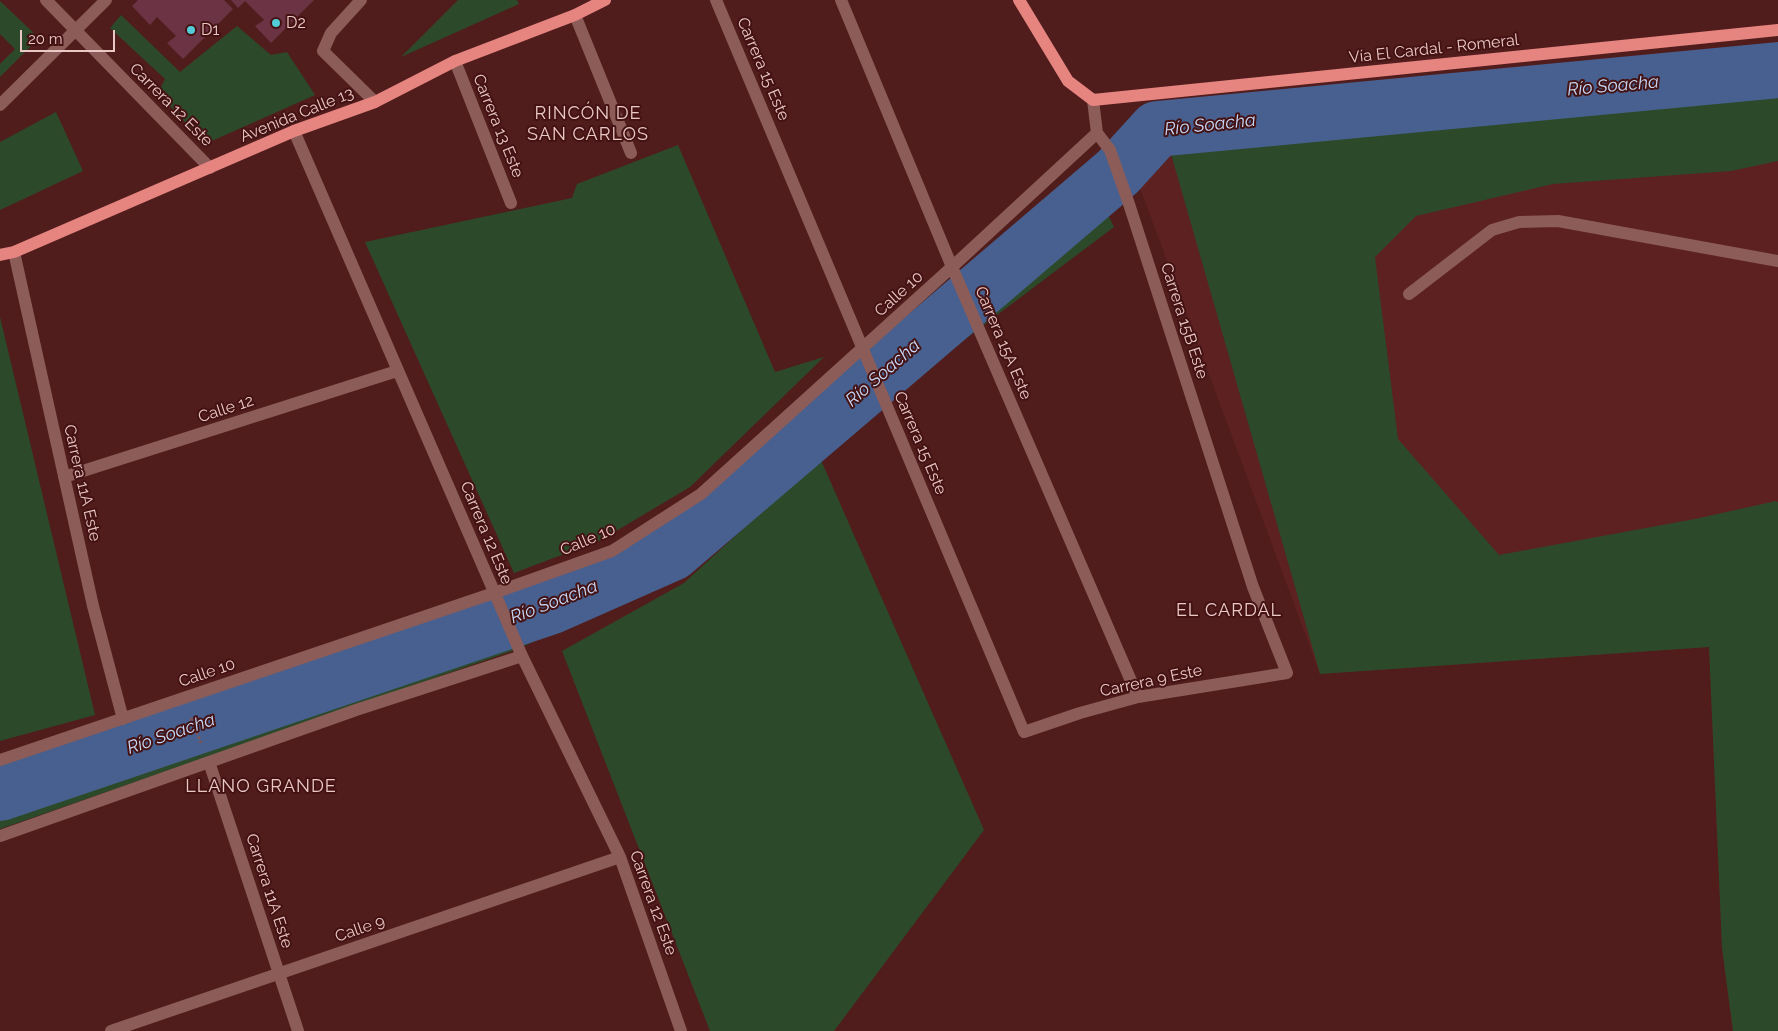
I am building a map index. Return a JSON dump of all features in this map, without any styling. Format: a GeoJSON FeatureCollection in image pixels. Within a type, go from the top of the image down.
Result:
{"type":"FeatureCollection","features":[{"type":"Feature","properties":{"kind":"main road","name":"Avenida Calle 13"},"geometry":{"type":"LineString","coordinates":[[0,255],[14,252],[294,131],[375,102],[455,61],[575,15],[605,0]]}},
{"type":"Feature","properties":{"kind":"main road"},"geometry":{"type":"LineString","coordinates":[[1019,0],[1068,81],[1093,100]]}},
{"type":"Feature","properties":{"kind":"main road","name":"Vía El Cardal - Romeral"},"geometry":{"type":"LineString","coordinates":[[1093,100],[1778,30]]}},
{"type":"Feature","properties":{"kind":"street","name":"Carrera 12 Este"},"geometry":{"type":"LineString","coordinates":[[46,0],[210,168]]}},
{"type":"Feature","properties":{"kind":"street"},"geometry":{"type":"LineString","coordinates":[[0,105],[106,0]]}},
{"type":"Feature","properties":{"kind":"street"},"geometry":{"type":"LineString","coordinates":[[361,0],[331,33],[323,51],[375,102]]}},
{"type":"Feature","properties":{"kind":"street","name":"Carrera 15 Este"},"geometry":{"type":"LineString","coordinates":[[716,0],[1024,732]]}},
{"type":"Feature","properties":{"kind":"street","name":"Carrera 15A Este"},"geometry":{"type":"LineString","coordinates":[[841,0],[952,267],[1138,697]]}},
{"type":"Feature","properties":{"kind":"street"},"geometry":{"type":"LineString","coordinates":[[575,15],[631,153]]}},
{"type":"Feature","properties":{"kind":"street","name":"Carrera 13 Este"},"geometry":{"type":"LineString","coordinates":[[455,61],[511,204]]}},
{"type":"Feature","properties":{"kind":"street"},"geometry":{"type":"LineString","coordinates":[[1093,100],[1096,133]]}},
{"type":"Feature","properties":{"kind":"street","name":"Carrera 12 Este"},"geometry":{"type":"LineString","coordinates":[[294,131],[522,656],[620,857],[681,1031]]}},
{"type":"Feature","properties":{"kind":"street","name":"Calle 10"},"geometry":{"type":"LineString","coordinates":[[0,760],[496,598],[612,551],[701,494],[952,267],[1096,133]]}},
{"type":"Feature","properties":{"kind":"street","name":"Carrera 15B Este"},"geometry":{"type":"LineString","coordinates":[[1096,133],[1110,150],[1253,587],[1287,673]]}},
{"type":"Feature","properties":{"kind":"street"},"geometry":{"type":"LineString","coordinates":[[1409,294],[1492,230],[1519,222],[1558,222],[1778,261]]}},
{"type":"Feature","properties":{"kind":"street","name":"Carrera 11A Este"},"geometry":{"type":"LineString","coordinates":[[14,252],[93,606],[123,719]]}},
{"type":"Feature","properties":{"kind":"street","name":"Calle 12"},"geometry":{"type":"LineString","coordinates":[[64,477],[398,371]]}},
{"type":"Feature","properties":{"kind":"street"},"geometry":{"type":"LineString","coordinates":[[0,836],[356,710],[522,656]]}},
{"type":"Feature","properties":{"kind":"street","name":"Carrera 9 Este"},"geometry":{"type":"LineString","coordinates":[[1024,732],[1080,713],[1138,697],[1287,673]]}},
{"type":"Feature","properties":{"kind":"street","name":"Carrera 11A Este"},"geometry":{"type":"LineString","coordinates":[[209,762],[298,1031]]}},
{"type":"Feature","properties":{"kind":"street","name":"Calle 9"},"geometry":{"type":"LineString","coordinates":[[111,1031],[620,857]]}},
{"type":"Feature","properties":{"kind":"path"},"geometry":{"type":"LineString","coordinates":[[189,713],[202,746]]}},
{"type":"Feature","properties":{"kind":"shaded area"},"geometry":{"type":"Polygon","coordinates":[[[1778,78],[1778,1031],[1733,1031],[1722,948],[1709,647],[1320,674],[1137,180],[1169,147],[1778,78]]]}},
{"type":"Feature","properties":{"kind":"green space"},"geometry":{"type":"Polygon","coordinates":[[[458,0],[517,0],[519,4],[401,57],[458,0]]]}},
{"type":"Feature","properties":{"kind":"green space"},"geometry":{"type":"Polygon","coordinates":[[[0,1],[39,38],[0,77],[0,64],[15,49],[0,34],[0,1]]]}},
{"type":"Feature","properties":{"kind":"green space"},"geometry":{"type":"Polygon","coordinates":[[[121,15],[180,72],[237,26],[271,55],[287,52],[315,95],[205,144],[158,93],[165,79],[110,28],[121,15]]]}},
{"type":"Feature","properties":{"kind":"green space"},"geometry":{"type":"Polygon","coordinates":[[[1778,74],[1778,161],[1731,171],[1553,184],[1416,216],[1375,257],[1398,439],[1499,555],[1778,502],[1778,1031],[1733,1031],[1722,948],[1709,647],[1320,674],[1169,147],[1778,74]]]}},
{"type":"Feature","properties":{"kind":"green space"},"geometry":{"type":"Polygon","coordinates":[[[56,112],[83,171],[0,210],[0,142],[56,112]]]}},
{"type":"Feature","properties":{"kind":"green space"},"geometry":{"type":"Polygon","coordinates":[[[678,145],[775,372],[824,357],[690,487],[601,540],[514,573],[365,242],[572,198],[577,184],[678,145]]]}},
{"type":"Feature","properties":{"kind":"green space"},"geometry":{"type":"Polygon","coordinates":[[[1084,167],[1114,227],[819,449],[683,574],[515,650],[0,829],[0,781],[501,607],[664,533],[715,495],[975,274],[1084,167]]]}},
{"type":"Feature","properties":{"kind":"green space"},"geometry":{"type":"Polygon","coordinates":[[[0,317],[95,715],[0,741],[0,317]]]}},
{"type":"Feature","properties":{"kind":"green space"},"geometry":{"type":"Polygon","coordinates":[[[820,458],[984,830],[834,1031],[710,1031],[562,651],[684,583],[820,458]]]}},
{"type":"Feature","properties":{"kind":"building","name":"D1"},"geometry":{"type":"Polygon","coordinates":[[[138,0],[224,0],[233,9],[183,59],[167,43],[176,36],[157,17],[150,25],[132,6],[138,0]]]}},
{"type":"Feature","properties":{"kind":"building","name":"D2"},"geometry":{"type":"Polygon","coordinates":[[[231,0],[314,0],[271,43],[255,26],[264,20],[245,1],[238,8],[231,0]]]}},
{"type":"Feature","properties":{"kind":"waterway","name":"Río Soacha"},"geometry":{"type":"LineString","coordinates":[[0,793],[552,606],[672,553],[1118,172],[1157,129],[1778,70]]}},
{"type":"Feature","properties":{"kind":"place","name":"D2"},"geometry":{"type":"Point","coordinates":[276,23]}},
{"type":"Feature","properties":{"kind":"place","name":"D1"},"geometry":{"type":"Point","coordinates":[191,30]}},
{"type":"Feature","properties":{"kind":"district","name":"RINCÓN DE SAN CARLOS"},"geometry":{"type":"Point","coordinates":[588,124]}},
{"type":"Feature","properties":{"kind":"district","name":"EL CARDAL"},"geometry":{"type":"Point","coordinates":[1229,611]}},
{"type":"Feature","properties":{"kind":"district","name":"LLANO GRANDE"},"geometry":{"type":"Point","coordinates":[261,787]}}]}
